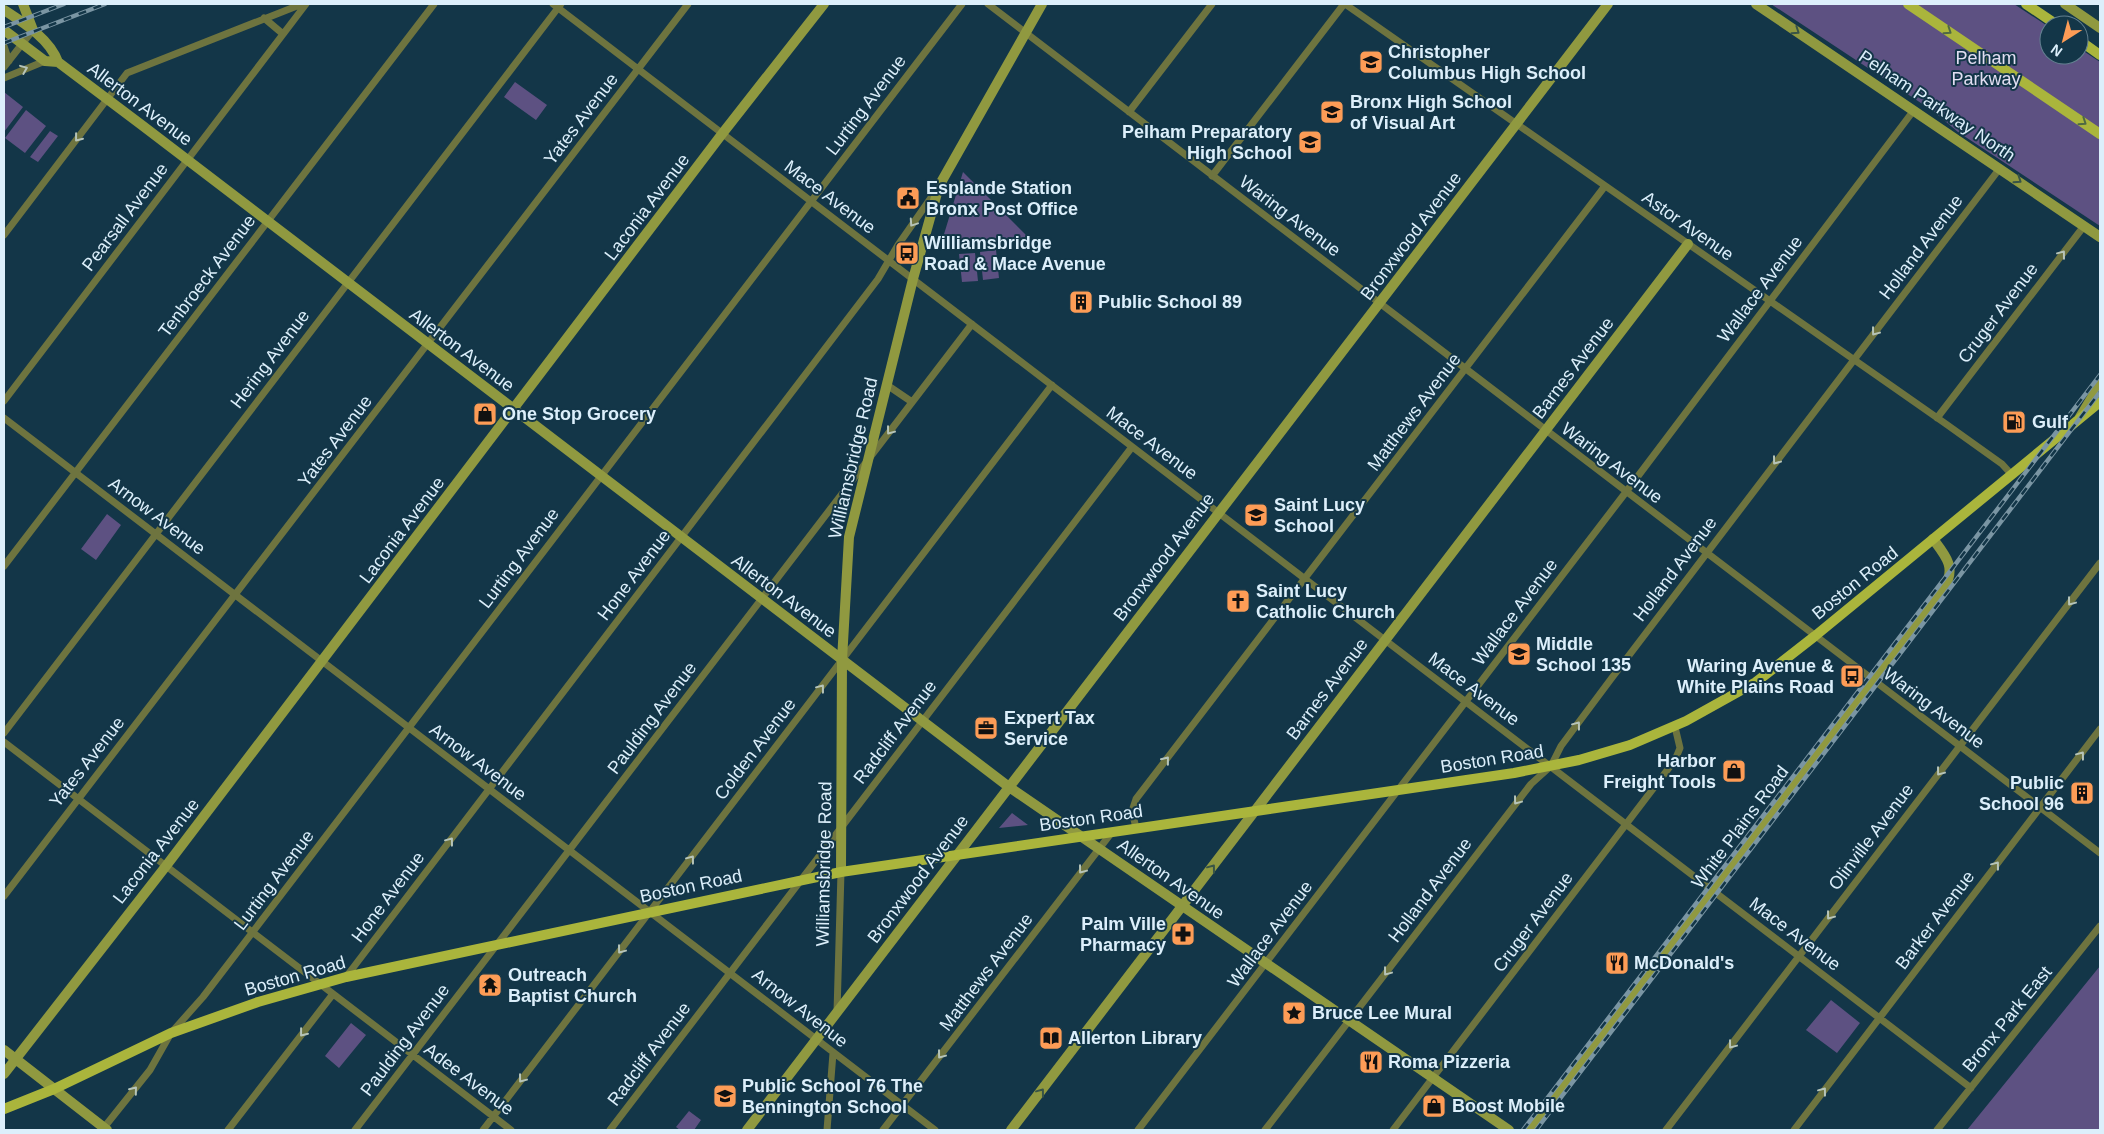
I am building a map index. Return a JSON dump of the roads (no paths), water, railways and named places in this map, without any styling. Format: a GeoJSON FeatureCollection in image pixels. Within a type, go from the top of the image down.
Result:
{"type":"FeatureCollection","features":[{"type":"Feature","properties":{"kind":"main road"},"geometry":{"type":"LineString","coordinates":[[1908,4],[2100,134]]}},
{"type":"Feature","properties":{"kind":"main road"},"geometry":{"type":"LineString","coordinates":[[2026,4],[2042,15]]}},
{"type":"Feature","properties":{"kind":"main road"},"geometry":{"type":"LineString","coordinates":[[2089,47],[2100,54]]}},
{"type":"Feature","properties":{"kind":"main road","name":"Boston Road"},"geometry":{"type":"LineString","coordinates":[[4,1109],[54,1089],[171,1033],[258,1002],[346,977],[841,872],[1551,766],[1618,749],[1675,727],[1717,706],[1756,682],[1815,636],[2100,402]]}},
{"type":"Feature","properties":{"kind":"street"},"geometry":{"type":"LineString","coordinates":[[4,235],[127,73],[302,4]]}},
{"type":"Feature","properties":{"kind":"street","name":"Pearsall Avenue"},"geometry":{"type":"LineString","coordinates":[[4,401],[306,4]]}},
{"type":"Feature","properties":{"kind":"street","name":"Tenbroeck Avenue"},"geometry":{"type":"LineString","coordinates":[[4,566],[434,4]]}},
{"type":"Feature","properties":{"kind":"street","name":"Yates Avenue"},"geometry":{"type":"LineString","coordinates":[[4,896],[77,799],[236,596],[688,4]]}},
{"type":"Feature","properties":{"kind":"street","name":"Laconia Avenue"},"geometry":{"type":"LineString","coordinates":[[4,1074],[166,866],[515,410],[722,134],[824,4]]}},
{"type":"Feature","properties":{"kind":"street","name":"Lurting Avenue"},"geometry":{"type":"LineString","coordinates":[[104,1129],[150,1070],[171,1033],[203,998],[962,4]]}},
{"type":"Feature","properties":{"kind":"street","name":"Waring Avenue"},"geometry":{"type":"LineString","coordinates":[[988,4],[2100,853]]}},
{"type":"Feature","properties":{"kind":"street","name":"Williamsbridge Road"},"geometry":{"type":"LineString","coordinates":[[836,1013],[843,825],[842,660],[849,537],[913,279],[939,186],[1042,4]]}},
{"type":"Feature","properties":{"kind":"street"},"geometry":{"type":"LineString","coordinates":[[1129,112],[1212,4]]}},
{"type":"Feature","properties":{"kind":"street"},"geometry":{"type":"LineString","coordinates":[[1212,176],[1344,4]]}},
{"type":"Feature","properties":{"kind":"street","name":"Astor Avenue"},"geometry":{"type":"LineString","coordinates":[[1344,4],[1937,418],[2002,464],[2012,475]]}},
{"type":"Feature","properties":{"kind":"street","name":"Bronxwood Avenue"},"geometry":{"type":"LineString","coordinates":[[747,1130],[1608,4]]}},
{"type":"Feature","properties":{"kind":"street","name":"Pelham Parkway North"},"geometry":{"type":"LineString","coordinates":[[1756,4],[2100,237]]}},
{"type":"Feature","properties":{"kind":"street"},"geometry":{"type":"LineString","coordinates":[[2065,4],[2100,28]]}},
{"type":"Feature","properties":{"kind":"street","name":"Mace Avenue"},"geometry":{"type":"LineString","coordinates":[[557,5],[722,134],[1971,1088]]}},
{"type":"Feature","properties":{"kind":"street","name":"Hering Avenue"},"geometry":{"type":"LineString","coordinates":[[4,732],[557,5]]}},
{"type":"Feature","properties":{"kind":"street"},"geometry":{"type":"LineString","coordinates":[[4,68],[32,30],[27,6]]}},
{"type":"Feature","properties":{"kind":"street","name":"Allerton Avenue"},"geometry":{"type":"LineString","coordinates":[[4,10],[32,30],[54,50],[58,62],[1009,787],[1509,1130]]}},
{"type":"Feature","properties":{"kind":"street"},"geometry":{"type":"LineString","coordinates":[[264,18],[283,34]]}},
{"type":"Feature","properties":{"kind":"street"},"geometry":{"type":"LineString","coordinates":[[4,30],[45,61]]}},
{"type":"Feature","properties":{"kind":"street"},"geometry":{"type":"LineString","coordinates":[[4,46],[9,61]]}},
{"type":"Feature","properties":{"kind":"street"},"geometry":{"type":"LineString","coordinates":[[4,78],[45,61],[58,62]]}},
{"type":"Feature","properties":{"kind":"street","name":"Wallace Avenue"},"geometry":{"type":"LineString","coordinates":[[1138,1130],[1626,492],[1914,110]]}},
{"type":"Feature","properties":{"kind":"street","name":"Holland Avenue"},"geometry":{"type":"LineString","coordinates":[[1265,1130],[1531,784],[1551,766],[1561,746],[2000,168]]}},
{"type":"Feature","properties":{"kind":"street","name":"Hone Avenue"},"geometry":{"type":"LineString","coordinates":[[346,977],[878,279],[939,186]]}},
{"type":"Feature","properties":{"kind":"street","name":"Matthews Avenue"},"geometry":{"type":"LineString","coordinates":[[1136,828],[1132,811],[1136,798],[1605,186]]}},
{"type":"Feature","properties":{"kind":"street","name":"Cruger Avenue"},"geometry":{"type":"LineString","coordinates":[[1937,418],[2084,226]]}},
{"type":"Feature","properties":{"kind":"street","name":"Barnes Avenue"},"geometry":{"type":"LineString","coordinates":[[1011,1130],[1688,244]]}},
{"type":"Feature","properties":{"kind":"street","name":"Paulding Avenue"},"geometry":{"type":"LineString","coordinates":[[355,1130],[972,324]]}},
{"type":"Feature","properties":{"kind":"street"},"geometry":{"type":"LineString","coordinates":[[2080,417],[2100,384]]}},
{"type":"Feature","properties":{"kind":"street"},"geometry":{"type":"LineString","coordinates":[[887,385],[912,402]]}},
{"type":"Feature","properties":{"kind":"street","name":"Colden Avenue"},"geometry":{"type":"LineString","coordinates":[[483,1130],[1052,385]]}},
{"type":"Feature","properties":{"kind":"street","name":"Arnow Avenue"},"geometry":{"type":"LineString","coordinates":[[4,418],[935,1130]]}},
{"type":"Feature","properties":{"kind":"street","name":"Radcliff Avenue"},"geometry":{"type":"LineString","coordinates":[[610,1130],[1132,447]]}},
{"type":"Feature","properties":{"kind":"street","name":"White Plains Road"},"geometry":{"type":"LineString","coordinates":[[1530,1130],[1942,591],[1950,577],[1950,563],[1933,539]]}},
{"type":"Feature","properties":{"kind":"street","name":"Olinville Avenue"},"geometry":{"type":"LineString","coordinates":[[1666,1130],[2100,563]]}},
{"type":"Feature","properties":{"kind":"street","name":"Cruger Avenue"},"geometry":{"type":"LineString","coordinates":[[1392,1130],[1678,755],[1680,742],[1675,727]]}},
{"type":"Feature","properties":{"kind":"street","name":"Barker Avenue"},"geometry":{"type":"LineString","coordinates":[[1794,1130],[2100,729]]}},
{"type":"Feature","properties":{"kind":"street","name":"Adee Avenue"},"geometry":{"type":"LineString","coordinates":[[4,742],[511,1130]]}},
{"type":"Feature","properties":{"kind":"street","name":"Matthews Avenue"},"geometry":{"type":"LineString","coordinates":[[883,1130],[1112,832]]}},
{"type":"Feature","properties":{"kind":"street","name":"Bronx Park East"},"geometry":{"type":"LineString","coordinates":[[1937,1130],[2100,926]]}},
{"type":"Feature","properties":{"kind":"street"},"geometry":{"type":"LineString","coordinates":[[228,1130],[333,994]]}},
{"type":"Feature","properties":{"kind":"street"},"geometry":{"type":"LineString","coordinates":[[4,1050],[104,1129]]}},
{"type":"Feature","properties":{"kind":"street"},"geometry":{"type":"LineString","coordinates":[[827,1130],[833,1053]]}},
{"type":"Feature","properties":{"kind":"railway"},"geometry":{"type":"LineString","coordinates":[[4,27],[64,4]]}},
{"type":"Feature","properties":{"kind":"railway"},"geometry":{"type":"LineString","coordinates":[[4,43],[105,4]]}},
{"type":"Feature","properties":{"kind":"railway"},"geometry":{"type":"LineString","coordinates":[[1523,1130],[2100,375]]}},
{"type":"Feature","properties":{"kind":"railway"},"geometry":{"type":"LineString","coordinates":[[1536,1130],[2100,392]]}},
{"type":"Feature","properties":{"kind":"place","name":"Christopher Columbus High School"},"geometry":{"type":"Point","coordinates":[1371,62]}},
{"type":"Feature","properties":{"kind":"place","name":"Bronx High School of Visual Art"},"geometry":{"type":"Point","coordinates":[1332,112]}},
{"type":"Feature","properties":{"kind":"place","name":"Pelham Preparatory High School"},"geometry":{"type":"Point","coordinates":[1310,142]}},
{"type":"Feature","properties":{"kind":"place","name":"Esplande Station Bronx Post Office"},"geometry":{"type":"Point","coordinates":[908,198]}},
{"type":"Feature","properties":{"kind":"place","name":"Williamsbridge Road & Mace Avenue"},"geometry":{"type":"Point","coordinates":[907,253]}},
{"type":"Feature","properties":{"kind":"place","name":"Public School 89"},"geometry":{"type":"Point","coordinates":[1081,302]}},
{"type":"Feature","properties":{"kind":"place","name":"One Stop Grocery"},"geometry":{"type":"Point","coordinates":[485,414]}},
{"type":"Feature","properties":{"kind":"place","name":"Gulf"},"geometry":{"type":"Point","coordinates":[2014,422]}},
{"type":"Feature","properties":{"kind":"place","name":"Saint Lucy School"},"geometry":{"type":"Point","coordinates":[1256,515]}},
{"type":"Feature","properties":{"kind":"place","name":"Saint Lucy Catholic Church"},"geometry":{"type":"Point","coordinates":[1238,601]}},
{"type":"Feature","properties":{"kind":"place","name":"Middle School 135"},"geometry":{"type":"Point","coordinates":[1519,654]}},
{"type":"Feature","properties":{"kind":"place","name":"Waring Avenue & White Plains Road"},"geometry":{"type":"Point","coordinates":[1852,676]}},
{"type":"Feature","properties":{"kind":"place","name":"Expert Tax Service"},"geometry":{"type":"Point","coordinates":[986,728]}},
{"type":"Feature","properties":{"kind":"place","name":"Harbor Freight Tools"},"geometry":{"type":"Point","coordinates":[1734,771]}},
{"type":"Feature","properties":{"kind":"place","name":"Public School 96"},"geometry":{"type":"Point","coordinates":[2082,793]}},
{"type":"Feature","properties":{"kind":"place","name":"Palm Ville Pharmacy"},"geometry":{"type":"Point","coordinates":[1183,934]}},
{"type":"Feature","properties":{"kind":"place","name":"McDonald's"},"geometry":{"type":"Point","coordinates":[1617,963]}},
{"type":"Feature","properties":{"kind":"place","name":"Outreach Baptist Church"},"geometry":{"type":"Point","coordinates":[490,985]}},
{"type":"Feature","properties":{"kind":"place","name":"Bruce Lee Mural"},"geometry":{"type":"Point","coordinates":[1294,1013]}},
{"type":"Feature","properties":{"kind":"place","name":"Allerton Library"},"geometry":{"type":"Point","coordinates":[1051,1038]}},
{"type":"Feature","properties":{"kind":"place","name":"Roma Pizzeria"},"geometry":{"type":"Point","coordinates":[1371,1062]}},
{"type":"Feature","properties":{"kind":"place","name":"Public School 76 The Bennington School"},"geometry":{"type":"Point","coordinates":[725,1096]}},
{"type":"Feature","properties":{"kind":"place","name":"Boost Mobile"},"geometry":{"type":"Point","coordinates":[1434,1106]}},
{"type":"Feature","properties":{"kind":"park label","name":"Pelham Parkway"},"geometry":{"type":"Point","coordinates":[1986,68]}}]}
